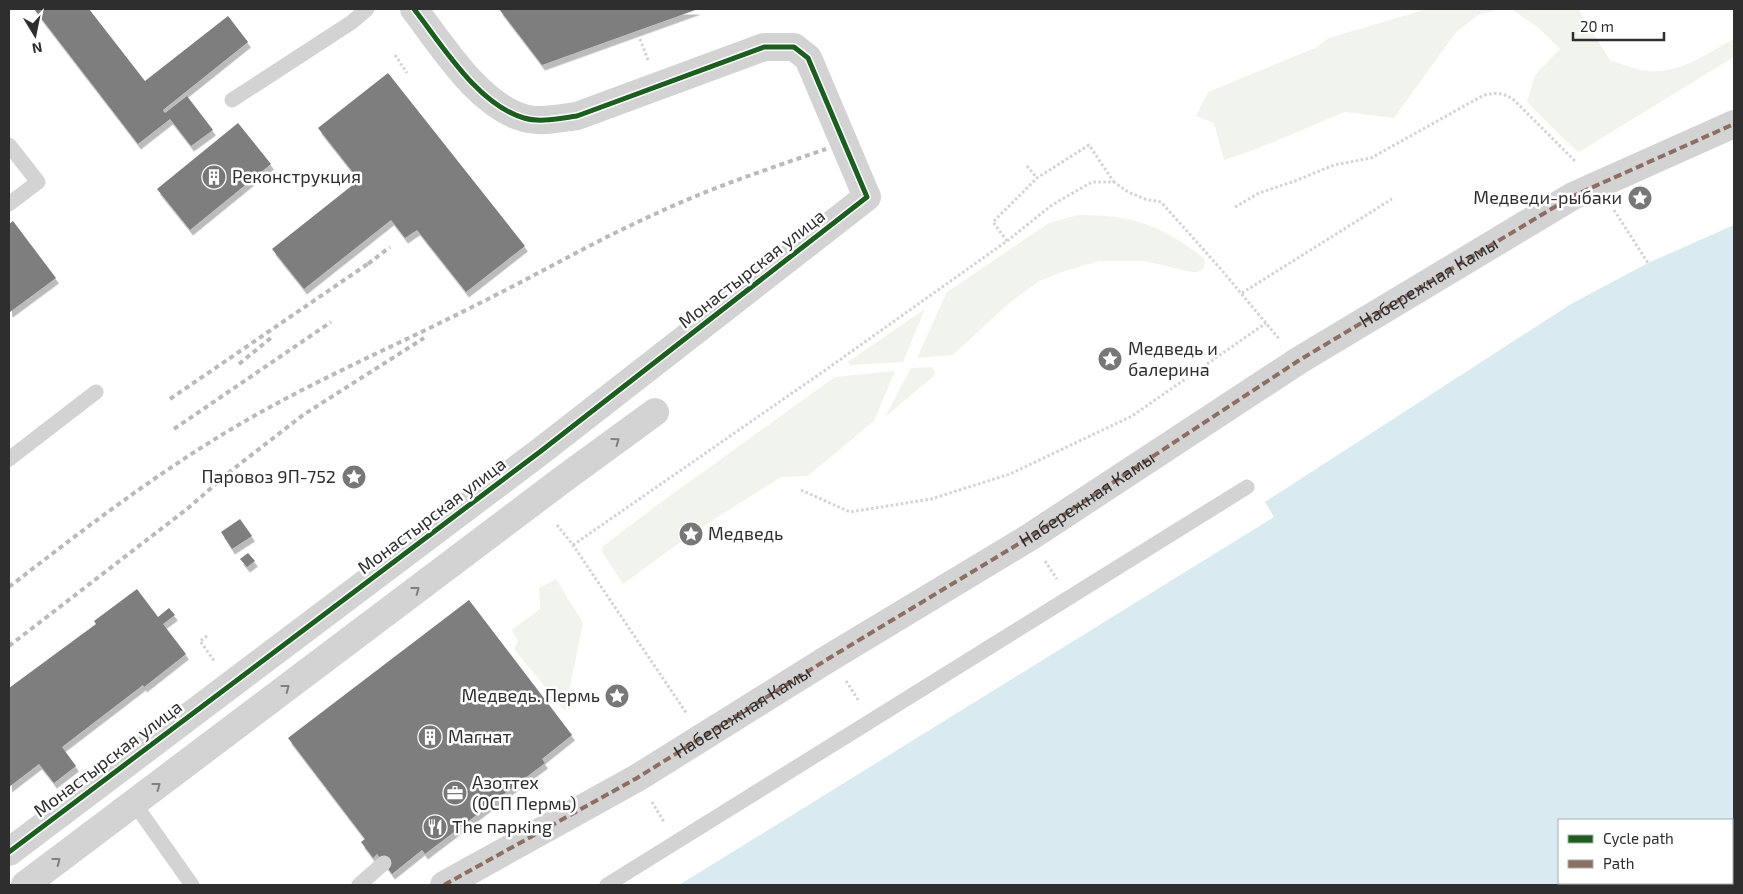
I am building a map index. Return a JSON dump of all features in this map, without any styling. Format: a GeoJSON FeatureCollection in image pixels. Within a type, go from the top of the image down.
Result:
{"type":"FeatureCollection","features":[{"type":"Feature","properties":{"kind":"street","name":"Монастырская улица"},"geometry":{"type":"LineString","coordinates":[[9,852],[540,451],[867,197],[808,58],[794,47],[764,47],[577,116],[549,119],[525,118],[509,112],[488,99],[465,74],[414,9]]}},
{"type":"Feature","properties":{"kind":"street","name":"Набережная Камы"},"geometry":{"type":"LineString","coordinates":[[444,885],[637,778],[831,657],[1030,537],[1298,361],[1573,196],[1734,124]]}},
{"type":"Feature","properties":{"kind":"street","name":"Монастырская улица"},"geometry":{"type":"LineString","coordinates":[[562,480],[633,378]]}},
{"type":"Feature","properties":{"kind":"street","name":"Монастырская улица"},"geometry":{"type":"LineString","coordinates":[[25,885],[562,480],[656,412]]}},
{"type":"Feature","properties":{"kind":"lane"},"geometry":{"type":"LineString","coordinates":[[232,100],[352,22],[367,9]]}},
{"type":"Feature","properties":{"kind":"lane"},"geometry":{"type":"LineString","coordinates":[[9,145],[38,182],[9,204]]}},
{"type":"Feature","properties":{"kind":"lane"},"geometry":{"type":"LineString","coordinates":[[9,459],[96,392]]}},
{"type":"Feature","properties":{"kind":"lane"},"geometry":{"type":"LineString","coordinates":[[607,885],[1247,487]]}},
{"type":"Feature","properties":{"kind":"lane"},"geometry":{"type":"LineString","coordinates":[[134,803],[192,885]]}},
{"type":"Feature","properties":{"kind":"lane"},"geometry":{"type":"LineString","coordinates":[[359,885],[384,863]]}},
{"type":"Feature","properties":{"kind":"path"},"geometry":{"type":"LineString","coordinates":[[395,55],[407,73]]}},
{"type":"Feature","properties":{"kind":"path"},"geometry":{"type":"LineString","coordinates":[[1235,207],[1259,193],[1334,165],[1371,158],[1484,95],[1495,92],[1506,94],[1514,100],[1598,185],[1648,263]]}},
{"type":"Feature","properties":{"kind":"path"},"geometry":{"type":"LineString","coordinates":[[1007,241],[993,222],[1037,178],[1089,145],[1114,182],[1128,192],[1145,199],[1161,202],[1242,293],[1298,361]]}},
{"type":"Feature","properties":{"kind":"path"},"geometry":{"type":"LineString","coordinates":[[1027,166],[1037,178]]}},
{"type":"Feature","properties":{"kind":"path"},"geometry":{"type":"LineString","coordinates":[[573,545],[1007,241],[1052,205],[1092,182],[1114,182]]}},
{"type":"Feature","properties":{"kind":"path"},"geometry":{"type":"LineString","coordinates":[[1242,293],[1392,199]]}},
{"type":"Feature","properties":{"kind":"path"},"geometry":{"type":"LineString","coordinates":[[800,490],[850,512],[930,499],[1010,474],[1132,416],[1266,323]]}},
{"type":"Feature","properties":{"kind":"path"},"geometry":{"type":"LineString","coordinates":[[557,525],[573,545],[703,737]]}},
{"type":"Feature","properties":{"kind":"path"},"geometry":{"type":"LineString","coordinates":[[207,636],[200,641],[216,663]]}},
{"type":"Feature","properties":{"kind":"shaded area"},"geometry":{"type":"Polygon","coordinates":[[[1427,9],[1502,9],[1480,14],[1456,32],[1394,118],[1345,112],[1256,149],[1224,160],[1214,123],[1196,116],[1208,92],[1315,48],[1329,38],[1427,9]]]}},
{"type":"Feature","properties":{"kind":"shaded area"},"geometry":{"type":"Polygon","coordinates":[[[1511,9],[1578,9],[1610,60],[1640,70],[1653,71],[1677,68],[1699,59],[1732,40],[1734,40],[1734,57],[1579,152],[1527,102],[1535,75],[1560,49],[1540,29],[1511,9]]]}},
{"type":"Feature","properties":{"kind":"shaded area"},"geometry":{"type":"Polygon","coordinates":[[[1078,215],[1118,217],[1164,232],[1177,239],[1205,260],[1204,268],[1198,272],[1191,272],[1145,261],[1099,261],[1065,271],[1039,281],[1008,304],[953,355],[917,358],[947,292],[1049,223],[1078,215]]]}},
{"type":"Feature","properties":{"kind":"shaded area"},"geometry":{"type":"Polygon","coordinates":[[[1734,225],[1734,885],[679,885],[1274,517],[1265,502],[1571,304],[1648,263],[1734,225]]]}},
{"type":"Feature","properties":{"kind":"shaded area"},"geometry":{"type":"Polygon","coordinates":[[[925,309],[903,362],[850,365],[848,362],[925,309]]]}},
{"type":"Feature","properties":{"kind":"shaded area"},"geometry":{"type":"Polygon","coordinates":[[[932,367],[935,372],[934,376],[885,417],[911,368],[932,367]]]}},
{"type":"Feature","properties":{"kind":"shaded area"},"geometry":{"type":"Polygon","coordinates":[[[895,371],[874,421],[808,476],[781,477],[694,532],[623,584],[602,552],[603,546],[835,377],[895,371]]]}},
{"type":"Feature","properties":{"kind":"shaded area"},"geometry":{"type":"Polygon","coordinates":[[[556,579],[583,623],[565,711],[514,649],[518,641],[512,630],[540,609],[539,588],[556,579]]]}},
{"type":"Feature","properties":{"kind":"building"},"geometry":{"type":"Polygon","coordinates":[[[34,9],[89,9],[145,81],[228,16],[248,42],[163,110],[165,113],[187,96],[213,130],[191,146],[170,119],[138,144],[34,9]]]}},
{"type":"Feature","properties":{"kind":"building"},"geometry":{"type":"Polygon","coordinates":[[[499,9],[698,9],[542,65],[499,9]]]}},
{"type":"Feature","properties":{"kind":"building"},"geometry":{"type":"Polygon","coordinates":[[[388,73],[525,246],[466,292],[417,230],[405,238],[391,220],[304,289],[272,249],[359,180],[318,128],[388,73]]]}},
{"type":"Feature","properties":{"kind":"building","name":"Реконструкция"},"geometry":{"type":"Polygon","coordinates":[[[238,123],[271,164],[190,230],[157,189],[238,123]]]}},
{"type":"Feature","properties":{"kind":"building"},"geometry":{"type":"Polygon","coordinates":[[[13,221],[56,278],[10,312],[9,224],[13,221]]]}},
{"type":"Feature","properties":{"kind":"building"},"geometry":{"type":"Polygon","coordinates":[[[240,519],[252,536],[232,549],[221,532],[240,519]]]}},
{"type":"Feature","properties":{"kind":"building"},"geometry":{"type":"Polygon","coordinates":[[[248,553],[255,561],[247,567],[240,559],[248,553]]]}},
{"type":"Feature","properties":{"kind":"building"},"geometry":{"type":"Polygon","coordinates":[[[137,589],[158,617],[169,608],[175,615],[163,624],[186,654],[62,747],[76,766],[54,783],[39,764],[9,787],[9,688],[96,624],[94,621],[137,589]]]}},
{"type":"Feature","properties":{"kind":"building","name":"Магнат"},"geometry":{"type":"Polygon","coordinates":[[[469,600],[572,735],[542,759],[545,763],[425,854],[422,850],[392,874],[377,854],[373,858],[361,842],[365,839],[288,738],[469,600]]]}},
{"type":"Feature","properties":{"kind":"railway"},"geometry":{"type":"LineString","coordinates":[[9,587],[98,519],[159,476],[254,416],[339,371],[506,290],[612,234],[718,187],[826,149]]}},
{"type":"Feature","properties":{"kind":"railway"},"geometry":{"type":"LineString","coordinates":[[368,264],[390,247]]}},
{"type":"Feature","properties":{"kind":"railway"},"geometry":{"type":"LineString","coordinates":[[170,399],[372,261]]}},
{"type":"Feature","properties":{"kind":"railway"},"geometry":{"type":"LineString","coordinates":[[174,429],[331,322]]}},
{"type":"Feature","properties":{"kind":"railway"},"geometry":{"type":"LineString","coordinates":[[239,364],[272,337]]}},
{"type":"Feature","properties":{"kind":"railway"},"geometry":{"type":"LineString","coordinates":[[9,646],[187,509],[232,470],[303,415],[424,338]]}},
{"type":"Feature","properties":{"kind":"marked path"},"geometry":{"type":"LineString","coordinates":[[444,885],[637,778],[831,657],[1030,537],[1298,361],[1573,196],[1734,124]]}},
{"type":"Feature","properties":{"kind":"cycle path"},"geometry":{"type":"LineString","coordinates":[[9,852],[541,451],[867,197],[808,58],[794,47],[764,47],[577,116],[537,120],[524,118],[507,111],[491,101],[462,72],[414,9]]}},
{"type":"Feature","properties":{"kind":"place","name":"Реконструкция"},"geometry":{"type":"Point","coordinates":[214,177]}},
{"type":"Feature","properties":{"kind":"place","name":"Медведи-рыбаки"},"geometry":{"type":"Point","coordinates":[1640,198]}},
{"type":"Feature","properties":{"kind":"place","name":"Медведь и балерина"},"geometry":{"type":"Point","coordinates":[1110,359]}},
{"type":"Feature","properties":{"kind":"place","name":"Паровоз 9П-752"},"geometry":{"type":"Point","coordinates":[354,477]}},
{"type":"Feature","properties":{"kind":"place","name":"Медведь"},"geometry":{"type":"Point","coordinates":[691,534]}},
{"type":"Feature","properties":{"kind":"place","name":"Медведь. Пермь"},"geometry":{"type":"Point","coordinates":[617,696]}},
{"type":"Feature","properties":{"kind":"place","name":"Магнат"},"geometry":{"type":"Point","coordinates":[430,737]}},
{"type":"Feature","properties":{"kind":"place","name":"Азоттех (ОСП Пермь)"},"geometry":{"type":"Point","coordinates":[455,793]}},
{"type":"Feature","properties":{"kind":"place","name":"The паркing"},"geometry":{"type":"Point","coordinates":[435,827]}}]}
